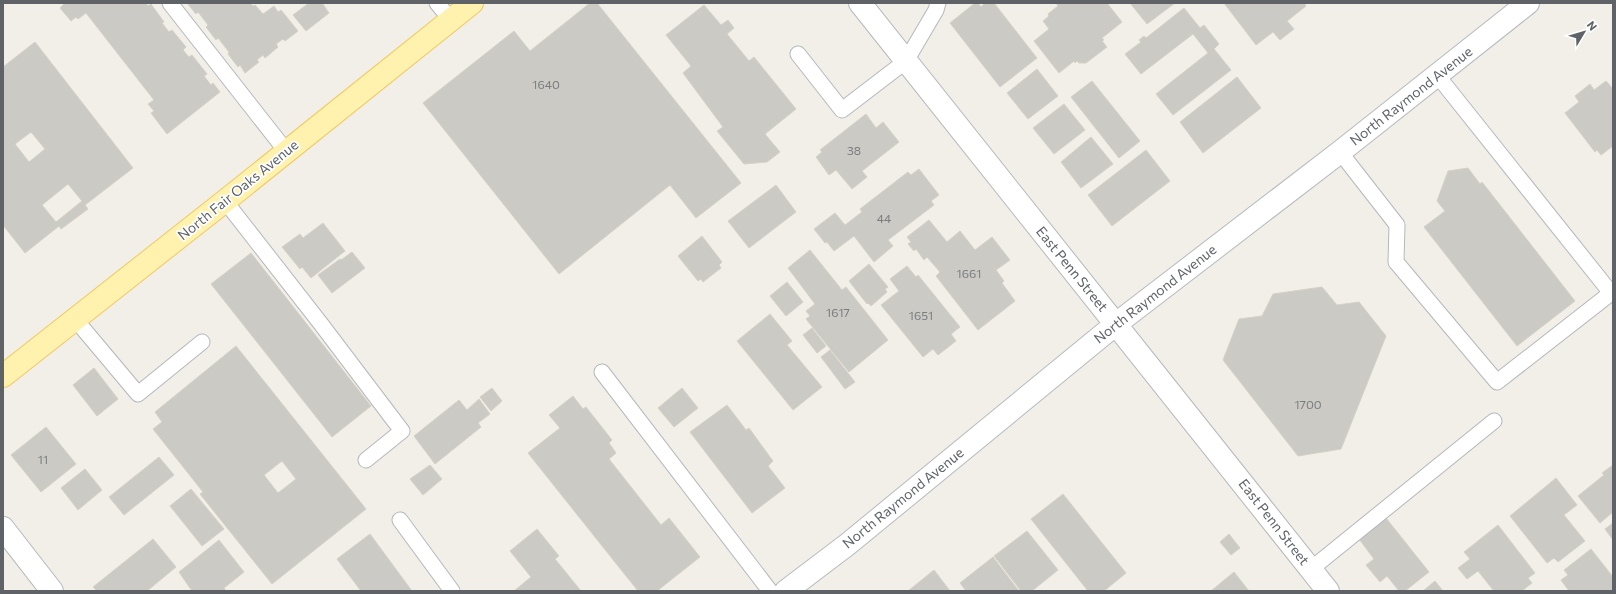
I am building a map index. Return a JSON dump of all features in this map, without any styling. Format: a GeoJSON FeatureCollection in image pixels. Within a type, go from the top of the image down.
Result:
{"type":"FeatureCollection","features":[{"type":"Feature","properties":{"kind":"main road","name":"North Fair Oaks Avenue"},"geometry":{"type":"LineString","coordinates":[[3,376],[225,201],[472,3]]}},
{"type":"Feature","properties":{"kind":"street","name":"East Penn Street"},"geometry":{"type":"LineString","coordinates":[[860,3],[1328,591]]}},
{"type":"Feature","properties":{"kind":"street","name":"North Raymond Avenue"},"geometry":{"type":"LineString","coordinates":[[786,591],[848,544],[1116,324],[1340,152],[1528,3]]}},
{"type":"Feature","properties":{"kind":"street"},"geometry":{"type":"LineString","coordinates":[[3,528],[52,591]]}},
{"type":"Feature","properties":{"kind":"lane"},"geometry":{"type":"LineString","coordinates":[[170,3],[286,151]]}},
{"type":"Feature","properties":{"kind":"lane"},"geometry":{"type":"LineString","coordinates":[[437,3],[451,20]]}},
{"type":"Feature","properties":{"kind":"lane"},"geometry":{"type":"LineString","coordinates":[[798,54],[842,110],[906,61],[936,10],[938,3]]}},
{"type":"Feature","properties":{"kind":"lane"},"geometry":{"type":"LineString","coordinates":[[1340,152],[1397,225],[1396,262],[1497,382],[1611,293],[1437,75]]}},
{"type":"Feature","properties":{"kind":"lane"},"geometry":{"type":"LineString","coordinates":[[225,201],[402,431],[366,460]]}},
{"type":"Feature","properties":{"kind":"lane"},"geometry":{"type":"LineString","coordinates":[[75,319],[138,394],[202,342]]}},
{"type":"Feature","properties":{"kind":"lane"},"geometry":{"type":"LineString","coordinates":[[602,372],[770,591]]}},
{"type":"Feature","properties":{"kind":"lane"},"geometry":{"type":"LineString","coordinates":[[1311,569],[1494,421]]}},
{"type":"Feature","properties":{"kind":"lane"},"geometry":{"type":"LineString","coordinates":[[400,520],[452,591]]}},
{"type":"Feature","properties":{"kind":"building"},"geometry":{"type":"Polygon","coordinates":[[[65,3],[146,3],[148,6],[151,4],[164,22],[162,23],[169,32],[172,30],[186,47],[183,50],[189,57],[192,55],[207,74],[204,76],[211,85],[213,83],[220,92],[167,134],[151,113],[154,111],[148,104],[154,100],[86,13],[78,19],[76,17],[71,21],[60,8],[65,3]]]}},
{"type":"Feature","properties":{"kind":"building"},"geometry":{"type":"Polygon","coordinates":[[[187,3],[250,3],[253,6],[255,5],[263,14],[274,6],[278,12],[281,10],[298,31],[285,41],[283,39],[276,44],[278,47],[265,58],[263,55],[257,60],[259,62],[245,73],[240,65],[238,67],[218,38],[216,40],[206,27],[208,25],[198,12],[196,14],[187,3]]]}},
{"type":"Feature","properties":{"kind":"building"},"geometry":{"type":"Polygon","coordinates":[[[309,3],[322,3],[329,13],[306,31],[293,15],[309,3]]]}},
{"type":"Feature","properties":{"kind":"building"},"geometry":{"type":"Polygon","coordinates":[[[590,3],[597,3],[741,183],[696,218],[670,185],[559,274],[423,103],[514,31],[530,51],[590,3]]]}},
{"type":"Feature","properties":{"kind":"building"},"geometry":{"type":"Polygon","coordinates":[[[975,3],[978,3],[981,7],[985,3],[994,3],[1037,58],[1000,87],[950,23],[975,3]]]}},
{"type":"Feature","properties":{"kind":"building"},"geometry":{"type":"Polygon","coordinates":[[[1056,3],[1107,3],[1122,22],[1102,38],[1104,40],[1102,41],[1107,47],[1086,63],[1079,63],[1077,61],[1075,63],[1074,61],[1059,73],[1034,41],[1049,29],[1043,21],[1049,16],[1048,14],[1058,6],[1056,3]]]}},
{"type":"Feature","properties":{"kind":"building"},"geometry":{"type":"Polygon","coordinates":[[[1130,3],[1175,3],[1147,24],[1130,3]]]}},
{"type":"Feature","properties":{"kind":"building"},"geometry":{"type":"Polygon","coordinates":[[[1224,3],[1304,3],[1306,6],[1287,21],[1294,29],[1280,40],[1273,32],[1256,45],[1224,3]]]}},
{"type":"Feature","properties":{"kind":"building"},"geometry":{"type":"Polygon","coordinates":[[[704,5],[721,25],[728,20],[734,28],[727,34],[749,61],[754,57],[796,109],[765,134],[780,152],[767,162],[744,164],[717,131],[723,127],[683,73],[691,66],[666,35],[704,5]]]}},
{"type":"Feature","properties":{"kind":"building"},"geometry":{"type":"Polygon","coordinates":[[[1184,8],[1200,28],[1204,25],[1219,44],[1214,49],[1231,70],[1173,115],[1156,94],[1208,53],[1193,34],[1141,74],[1125,54],[1141,42],[1139,40],[1144,36],[1146,38],[1184,8]]]}},
{"type":"Feature","properties":{"kind":"building"},"geometry":{"type":"Polygon","coordinates":[[[35,42],[133,168],[85,205],[88,209],[61,229],[59,226],[25,253],[3,225],[3,67],[35,42]],[[31,132],[15,144],[29,162],[45,149],[31,132]],[[68,184],[42,205],[56,222],[82,201],[68,184]]]}},
{"type":"Feature","properties":{"kind":"building"},"geometry":{"type":"Polygon","coordinates":[[[1037,69],[1058,96],[1028,119],[1007,93],[1037,69]]]}},
{"type":"Feature","properties":{"kind":"building"},"geometry":{"type":"Polygon","coordinates":[[[1237,77],[1261,108],[1203,153],[1180,122],[1237,77]]]}},
{"type":"Feature","properties":{"kind":"building"},"geometry":{"type":"Polygon","coordinates":[[[1092,81],[1140,141],[1119,158],[1071,97],[1092,81]]]}},
{"type":"Feature","properties":{"kind":"building"},"geometry":{"type":"Polygon","coordinates":[[[1606,81],[1613,89],[1613,146],[1601,155],[1597,150],[1595,152],[1565,113],[1579,102],[1575,96],[1590,84],[1594,90],[1606,81]]]}},
{"type":"Feature","properties":{"kind":"building"},"geometry":{"type":"Polygon","coordinates":[[[1064,104],[1085,130],[1054,154],[1033,128],[1064,104]]]}},
{"type":"Feature","properties":{"kind":"building"},"geometry":{"type":"Polygon","coordinates":[[[866,114],[876,128],[883,122],[899,142],[862,171],[867,177],[852,189],[836,170],[829,175],[816,157],[822,152],[820,150],[866,114]]]}},
{"type":"Feature","properties":{"kind":"building"},"geometry":{"type":"Polygon","coordinates":[[[1091,137],[1113,164],[1081,188],[1061,162],[1091,137]]]}},
{"type":"Feature","properties":{"kind":"building"},"geometry":{"type":"Polygon","coordinates":[[[1146,150],[1170,181],[1112,226],[1088,195],[1146,150]]]}},
{"type":"Feature","properties":{"kind":"building"},"geometry":{"type":"Polygon","coordinates":[[[1468,168],[1480,184],[1482,182],[1575,301],[1517,346],[1424,227],[1445,211],[1437,201],[1448,171],[1468,168]]]}},
{"type":"Feature","properties":{"kind":"building"},"geometry":{"type":"Polygon","coordinates":[[[919,169],[939,195],[931,201],[934,205],[888,240],[893,246],[874,262],[854,236],[834,251],[827,242],[825,243],[814,229],[835,213],[845,225],[862,212],[860,209],[908,172],[911,175],[919,169]]]}},
{"type":"Feature","properties":{"kind":"building"},"geometry":{"type":"Polygon","coordinates":[[[776,185],[796,212],[749,248],[728,221],[776,185]]]}},
{"type":"Feature","properties":{"kind":"building"},"geometry":{"type":"Polygon","coordinates":[[[929,220],[947,242],[960,231],[975,250],[992,237],[1010,260],[996,270],[1004,281],[1002,283],[1015,301],[978,330],[936,276],[940,272],[927,257],[924,260],[916,249],[914,251],[908,244],[911,242],[907,237],[929,220]]]}},
{"type":"Feature","properties":{"kind":"building"},"geometry":{"type":"Polygon","coordinates":[[[323,223],[345,251],[311,278],[302,267],[300,269],[282,247],[300,234],[303,238],[323,223]]]}},
{"type":"Feature","properties":{"kind":"building"},"geometry":{"type":"Polygon","coordinates":[[[702,236],[722,262],[719,265],[721,268],[703,282],[701,279],[698,281],[678,256],[702,236]]]}},
{"type":"Feature","properties":{"kind":"building"},"geometry":{"type":"Polygon","coordinates":[[[810,250],[842,290],[846,287],[888,340],[849,372],[806,319],[810,316],[806,311],[815,304],[788,268],[810,250]]]}},
{"type":"Feature","properties":{"kind":"building"},"geometry":{"type":"Polygon","coordinates":[[[352,252],[365,268],[332,293],[318,275],[352,252]]]}},
{"type":"Feature","properties":{"kind":"building"},"geometry":{"type":"Polygon","coordinates":[[[251,253],[371,406],[332,437],[211,284],[251,253]]]}},
{"type":"Feature","properties":{"kind":"building"},"geometry":{"type":"Polygon","coordinates":[[[869,264],[888,287],[885,289],[887,292],[871,306],[868,303],[867,304],[849,281],[869,264]]]}},
{"type":"Feature","properties":{"kind":"building"},"geometry":{"type":"Polygon","coordinates":[[[907,266],[916,277],[918,275],[960,327],[951,334],[956,341],[938,355],[933,349],[923,357],[881,305],[899,291],[890,279],[907,266]]]}},
{"type":"Feature","properties":{"kind":"building"},"geometry":{"type":"Polygon","coordinates":[[[787,282],[803,302],[786,316],[770,296],[787,282]]]}},
{"type":"Feature","properties":{"kind":"building"},"geometry":{"type":"Polygon","coordinates":[[[1322,287],[1337,305],[1359,302],[1386,336],[1341,449],[1298,456],[1223,360],[1239,319],[1262,316],[1273,294],[1322,287]]]}},
{"type":"Feature","properties":{"kind":"building"},"geometry":{"type":"Polygon","coordinates":[[[770,314],[792,341],[787,345],[822,387],[793,410],[737,341],[770,314]]]}},
{"type":"Feature","properties":{"kind":"building"},"geometry":{"type":"Polygon","coordinates":[[[812,328],[826,346],[817,353],[803,335],[812,328]]]}},
{"type":"Feature","properties":{"kind":"building"},"geometry":{"type":"Polygon","coordinates":[[[236,346],[366,509],[272,584],[200,494],[203,492],[153,429],[162,422],[155,412],[236,346]],[[282,461],[264,475],[278,493],[296,479],[282,461]]]}},
{"type":"Feature","properties":{"kind":"building"},"geometry":{"type":"Polygon","coordinates":[[[830,350],[855,382],[845,389],[821,357],[830,350]]]}},
{"type":"Feature","properties":{"kind":"building"},"geometry":{"type":"Polygon","coordinates":[[[94,368],[118,399],[97,416],[73,385],[94,368]]]}},
{"type":"Feature","properties":{"kind":"building"},"geometry":{"type":"Polygon","coordinates":[[[492,388],[502,401],[491,411],[480,397],[492,388]]]}},
{"type":"Feature","properties":{"kind":"building"},"geometry":{"type":"Polygon","coordinates":[[[682,388],[698,408],[674,427],[658,408],[682,388]]]}},
{"type":"Feature","properties":{"kind":"building"},"geometry":{"type":"Polygon","coordinates":[[[573,396],[583,409],[586,407],[612,440],[609,443],[616,453],[609,459],[661,525],[669,518],[700,557],[657,591],[638,591],[528,453],[560,428],[549,415],[573,396]]]}},
{"type":"Feature","properties":{"kind":"building"},"geometry":{"type":"Polygon","coordinates":[[[479,399],[490,414],[478,423],[481,427],[435,464],[414,436],[459,400],[467,410],[479,399]]]}},
{"type":"Feature","properties":{"kind":"building"},"geometry":{"type":"Polygon","coordinates":[[[727,405],[746,430],[749,428],[773,461],[768,466],[785,488],[752,513],[690,432],[727,405]]]}},
{"type":"Feature","properties":{"kind":"building"},"geometry":{"type":"Polygon","coordinates":[[[46,427],[76,464],[41,492],[11,455],[46,427]]]}},
{"type":"Feature","properties":{"kind":"building"},"geometry":{"type":"Polygon","coordinates":[[[159,457],[174,475],[124,515],[109,497],[159,457]]]}},
{"type":"Feature","properties":{"kind":"building"},"geometry":{"type":"Polygon","coordinates":[[[430,465],[442,479],[423,495],[410,479],[430,465]]]}},
{"type":"Feature","properties":{"kind":"building"},"geometry":{"type":"Polygon","coordinates":[[[1613,465],[1613,512],[1600,523],[1578,496],[1604,475],[1602,473],[1613,465]]]}},
{"type":"Feature","properties":{"kind":"building"},"geometry":{"type":"Polygon","coordinates":[[[85,469],[102,490],[78,510],[61,488],[85,469]]]}},
{"type":"Feature","properties":{"kind":"building"},"geometry":{"type":"Polygon","coordinates":[[[1556,478],[1577,505],[1564,515],[1585,541],[1558,562],[1554,558],[1547,563],[1510,516],[1556,478]]]}},
{"type":"Feature","properties":{"kind":"building"},"geometry":{"type":"Polygon","coordinates":[[[191,489],[224,529],[202,546],[170,506],[191,489]]]}},
{"type":"Feature","properties":{"kind":"building"},"geometry":{"type":"Polygon","coordinates":[[[1063,494],[1126,573],[1104,591],[1088,591],[1031,519],[1063,494]]]}},
{"type":"Feature","properties":{"kind":"building"},"geometry":{"type":"Polygon","coordinates":[[[1386,518],[1429,572],[1405,591],[1399,591],[1387,576],[1380,582],[1366,565],[1374,559],[1359,539],[1386,518]]]}},
{"type":"Feature","properties":{"kind":"building"},"geometry":{"type":"Polygon","coordinates":[[[1613,523],[1613,540],[1605,529],[1613,523]]]}},
{"type":"Feature","properties":{"kind":"building"},"geometry":{"type":"Polygon","coordinates":[[[1498,525],[1535,573],[1528,578],[1532,583],[1522,591],[1494,591],[1478,571],[1467,579],[1458,568],[1470,559],[1464,552],[1498,525]]]}},
{"type":"Feature","properties":{"kind":"building"},"geometry":{"type":"Polygon","coordinates":[[[537,529],[559,556],[555,559],[581,591],[514,591],[531,577],[510,551],[537,529]]]}},
{"type":"Feature","properties":{"kind":"building"},"geometry":{"type":"Polygon","coordinates":[[[1027,531],[1058,570],[1032,591],[1021,591],[994,556],[1027,531]]]}},
{"type":"Feature","properties":{"kind":"building"},"geometry":{"type":"Polygon","coordinates":[[[370,534],[412,591],[361,591],[337,559],[370,534]]]}},
{"type":"Feature","properties":{"kind":"building"},"geometry":{"type":"Polygon","coordinates":[[[1229,534],[1240,548],[1231,555],[1220,542],[1229,534]]]}},
{"type":"Feature","properties":{"kind":"building"},"geometry":{"type":"Polygon","coordinates":[[[153,539],[176,567],[147,591],[97,591],[93,587],[153,539]]]}},
{"type":"Feature","properties":{"kind":"building"},"geometry":{"type":"Polygon","coordinates":[[[219,540],[244,572],[224,588],[226,591],[192,591],[179,572],[219,540]]]}},
{"type":"Feature","properties":{"kind":"building"},"geometry":{"type":"Polygon","coordinates":[[[1591,549],[1613,577],[1613,591],[1569,591],[1561,580],[1568,575],[1564,570],[1591,549]]]}},
{"type":"Feature","properties":{"kind":"building"},"geometry":{"type":"Polygon","coordinates":[[[993,557],[1019,591],[966,591],[960,583],[993,557]]]}},
{"type":"Feature","properties":{"kind":"building"},"geometry":{"type":"Polygon","coordinates":[[[934,570],[950,591],[908,591],[934,570]]]}},
{"type":"Feature","properties":{"kind":"building"},"geometry":{"type":"Polygon","coordinates":[[[1234,572],[1249,591],[1211,591],[1234,572]]]}},
{"type":"Feature","properties":{"kind":"building"},"geometry":{"type":"Polygon","coordinates":[[[1435,581],[1443,591],[1423,591],[1435,581]]]}}]}
